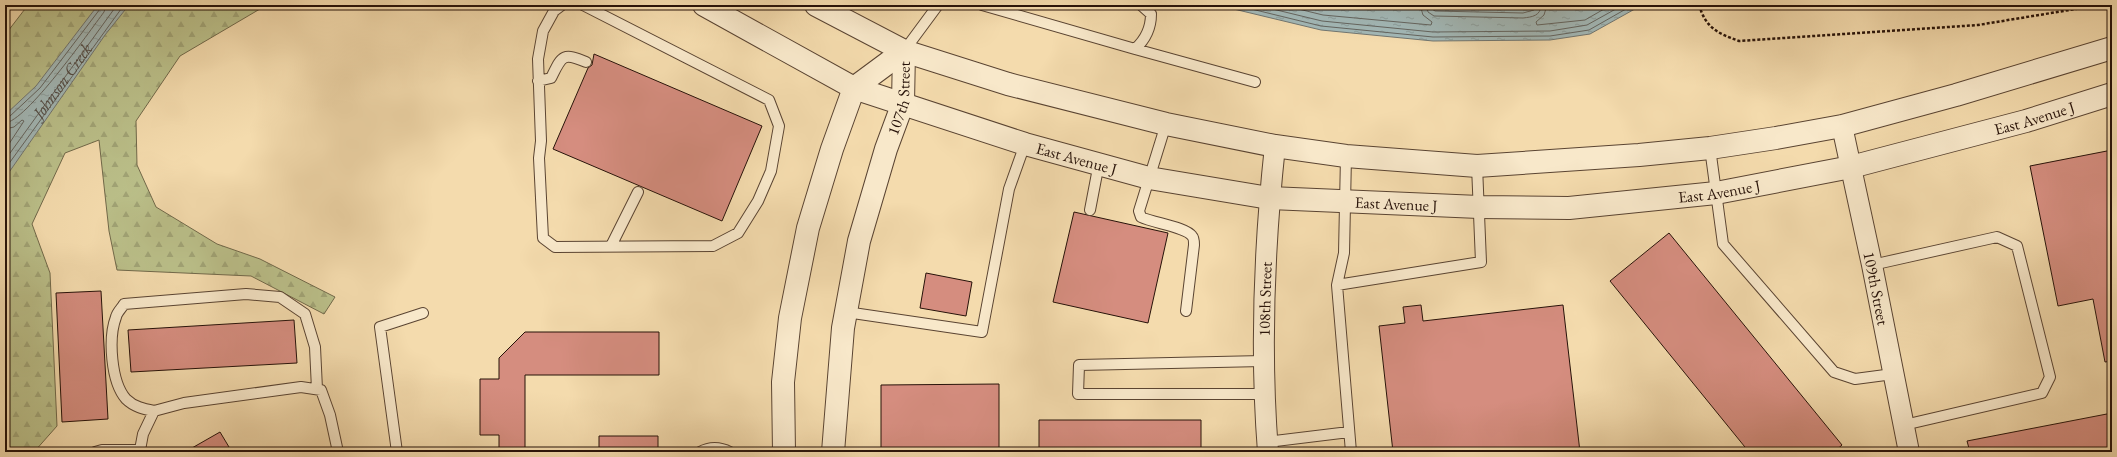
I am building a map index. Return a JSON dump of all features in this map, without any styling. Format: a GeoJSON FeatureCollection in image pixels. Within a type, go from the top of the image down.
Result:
{"type":"FeatureCollection","features":[{"type":"Feature","properties":{"kind":"street","name":"East Avenue J"},"geometry":{"type":"LineString","coordinates":[[704,5],[854,88],[1025,144],[1099,163],[1149,178],[1269,198],[1479,207],[1569,208],[1716,193],[1851,167],[2026,121],[2112,94]]}},
{"type":"Feature","properties":{"kind":"street"},"geometry":{"type":"LineString","coordinates":[[816,5],[904,51],[1008,84],[1166,124],[1275,146],[1346,156],[1477,166],[1568,161],[1710,148],[1842,126],[1956,96],[2112,48]]}},
{"type":"Feature","properties":{"kind":"street","name":"107th Street"},"geometry":{"type":"LineString","coordinates":[[854,88],[904,51]]}},
{"type":"Feature","properties":{"kind":"street","name":"107th Street"},"geometry":{"type":"LineString","coordinates":[[833,452],[842,328],[859,241],[886,149],[903,103],[904,51]]}},
{"type":"Feature","properties":{"kind":"street"},"geometry":{"type":"LineString","coordinates":[[784,452],[783,382],[790,318],[808,228],[832,149],[854,88]]}},
{"type":"Feature","properties":{"kind":"street","name":"109th Street"},"geometry":{"type":"LineString","coordinates":[[1842,126],[1872,264],[1909,452]]}},
{"type":"Feature","properties":{"kind":"street","name":"108th Street"},"geometry":{"type":"LineString","coordinates":[[1267,447],[1263,361],[1265,263],[1269,198],[1275,146]]}},
{"type":"Feature","properties":{"kind":"lane"},"geometry":{"type":"LineString","coordinates":[[562,5],[554,11],[543,31],[538,59],[541,141],[539,158],[543,238],[555,247],[713,246],[738,233],[758,201],[770,171],[779,126],[769,100],[583,5]]}},
{"type":"Feature","properties":{"kind":"lane"},"geometry":{"type":"LineString","coordinates":[[904,51],[938,5]]}},
{"type":"Feature","properties":{"kind":"lane"},"geometry":{"type":"LineString","coordinates":[[982,5],[1255,82]]}},
{"type":"Feature","properties":{"kind":"lane"},"geometry":{"type":"LineString","coordinates":[[1135,49],[1143,42],[1151,23],[1151,14],[1141,5]]}},
{"type":"Feature","properties":{"kind":"lane"},"geometry":{"type":"LineString","coordinates":[[538,81],[551,78],[564,58],[571,56],[586,62]]}},
{"type":"Feature","properties":{"kind":"lane"},"geometry":{"type":"LineString","coordinates":[[1166,124],[1139,211],[1141,217],[1152,222],[1186,231],[1193,237],[1194,246],[1186,311]]}},
{"type":"Feature","properties":{"kind":"lane"},"geometry":{"type":"LineString","coordinates":[[846,312],[982,332],[1009,188],[1025,144]]}},
{"type":"Feature","properties":{"kind":"lane"},"geometry":{"type":"LineString","coordinates":[[1710,148],[1722,244],[1834,372],[1855,379],[1893,374]]}},
{"type":"Feature","properties":{"kind":"lane"},"geometry":{"type":"LineString","coordinates":[[1346,156],[1344,253],[1337,285],[1351,452]]}},
{"type":"Feature","properties":{"kind":"lane"},"geometry":{"type":"LineString","coordinates":[[1090,210],[1099,163]]}},
{"type":"Feature","properties":{"kind":"lane"},"geometry":{"type":"LineString","coordinates":[[1337,285],[1481,262],[1477,166]]}},
{"type":"Feature","properties":{"kind":"lane"},"geometry":{"type":"LineString","coordinates":[[611,246],[638,192]]}},
{"type":"Feature","properties":{"kind":"lane"},"geometry":{"type":"LineString","coordinates":[[1872,264],[1997,237],[2017,246],[2050,377],[2042,393],[1904,425]]}},
{"type":"Feature","properties":{"kind":"lane"},"geometry":{"type":"LineString","coordinates":[[317,389],[315,347],[305,314],[280,297],[246,294],[124,304],[116,316],[112,351],[113,369],[118,388],[127,400],[138,408],[154,411],[184,403],[301,387],[317,389],[321,390],[330,415],[338,452]]}},
{"type":"Feature","properties":{"kind":"lane"},"geometry":{"type":"LineString","coordinates":[[398,452],[380,327],[423,313]]}},
{"type":"Feature","properties":{"kind":"lane"},"geometry":{"type":"LineString","coordinates":[[1263,361],[1079,365],[1078,394],[1264,394]]}},
{"type":"Feature","properties":{"kind":"lane"},"geometry":{"type":"LineString","coordinates":[[95,452],[102,450],[141,451],[143,434],[154,411]]}},
{"type":"Feature","properties":{"kind":"lane"},"geometry":{"type":"LineString","coordinates":[[1267,447],[1349,432]]}},
{"type":"Feature","properties":{"kind":"lane"},"geometry":{"type":"LineString","coordinates":[[700,452],[705,449],[722,448],[730,452]]}},
{"type":"Feature","properties":{"kind":"path"},"geometry":{"type":"LineString","coordinates":[[1699,5],[1703,17],[1716,32],[1739,41],[1978,25],[2100,5]]}},
{"type":"Feature","properties":{"kind":"green space"},"geometry":{"type":"Polygon","coordinates":[[[28,5],[282,5],[265,6],[180,56],[136,121],[137,165],[156,207],[217,244],[260,259],[335,297],[324,314],[251,276],[117,270],[109,231],[99,140],[65,153],[32,224],[50,273],[57,426],[34,452],[5,452],[5,35],[28,5]]]}},
{"type":"Feature","properties":{"kind":"water","name":"Johnson Creek"},"geometry":{"type":"Polygon","coordinates":[[[98,5],[129,5],[105,35],[5,178],[5,115],[36,86],[98,5]]]}},
{"type":"Feature","properties":{"kind":"water"},"geometry":{"type":"Polygon","coordinates":[[[1217,5],[1383,5],[1523,9],[1541,5],[1642,5],[1590,34],[1550,40],[1433,41],[1321,30],[1217,5]]]}},
{"type":"Feature","properties":{"kind":"building"},"geometry":{"type":"Polygon","coordinates":[[[594,54],[762,126],[722,221],[553,149],[588,68],[592,65],[594,54]]]}},
{"type":"Feature","properties":{"kind":"building"},"geometry":{"type":"Polygon","coordinates":[[[2112,150],[2112,361],[2105,362],[2093,299],[2058,306],[2030,166],[2112,150]]]}},
{"type":"Feature","properties":{"kind":"building"},"geometry":{"type":"Polygon","coordinates":[[[1074,212],[1168,233],[1148,323],[1053,302],[1074,212]]]}},
{"type":"Feature","properties":{"kind":"building"},"geometry":{"type":"Polygon","coordinates":[[[1669,233],[1842,445],[1834,452],[1749,452],[1610,281],[1669,233]]]}},
{"type":"Feature","properties":{"kind":"building"},"geometry":{"type":"Polygon","coordinates":[[[926,273],[972,282],[966,316],[920,308],[926,273]]]}},
{"type":"Feature","properties":{"kind":"building"},"geometry":{"type":"Polygon","coordinates":[[[101,291],[108,419],[62,422],[56,293],[101,291]]]}},
{"type":"Feature","properties":{"kind":"building"},"geometry":{"type":"Polygon","coordinates":[[[1421,305],[1423,321],[1563,305],[1580,452],[1393,452],[1379,326],[1405,323],[1403,307],[1421,305]]]}},
{"type":"Feature","properties":{"kind":"building"},"geometry":{"type":"Polygon","coordinates":[[[294,320],[297,363],[131,372],[128,330],[294,320]]]}},
{"type":"Feature","properties":{"kind":"building"},"geometry":{"type":"Polygon","coordinates":[[[525,332],[659,332],[659,375],[525,375],[525,452],[499,452],[499,435],[480,435],[480,379],[499,379],[499,358],[525,332]]]}},
{"type":"Feature","properties":{"kind":"building"},"geometry":{"type":"Polygon","coordinates":[[[999,384],[999,452],[881,452],[881,385],[999,384]]]}},
{"type":"Feature","properties":{"kind":"building"},"geometry":{"type":"Polygon","coordinates":[[[2112,413],[2112,452],[1970,452],[1967,441],[2112,413]]]}},
{"type":"Feature","properties":{"kind":"building"},"geometry":{"type":"Polygon","coordinates":[[[1039,420],[1201,420],[1201,452],[1039,452],[1039,420]]]}},
{"type":"Feature","properties":{"kind":"building"},"geometry":{"type":"Polygon","coordinates":[[[220,432],[232,452],[185,452],[220,432]]]}},
{"type":"Feature","properties":{"kind":"building"},"geometry":{"type":"Polygon","coordinates":[[[599,436],[658,436],[658,452],[599,452],[599,436]]]}}]}
